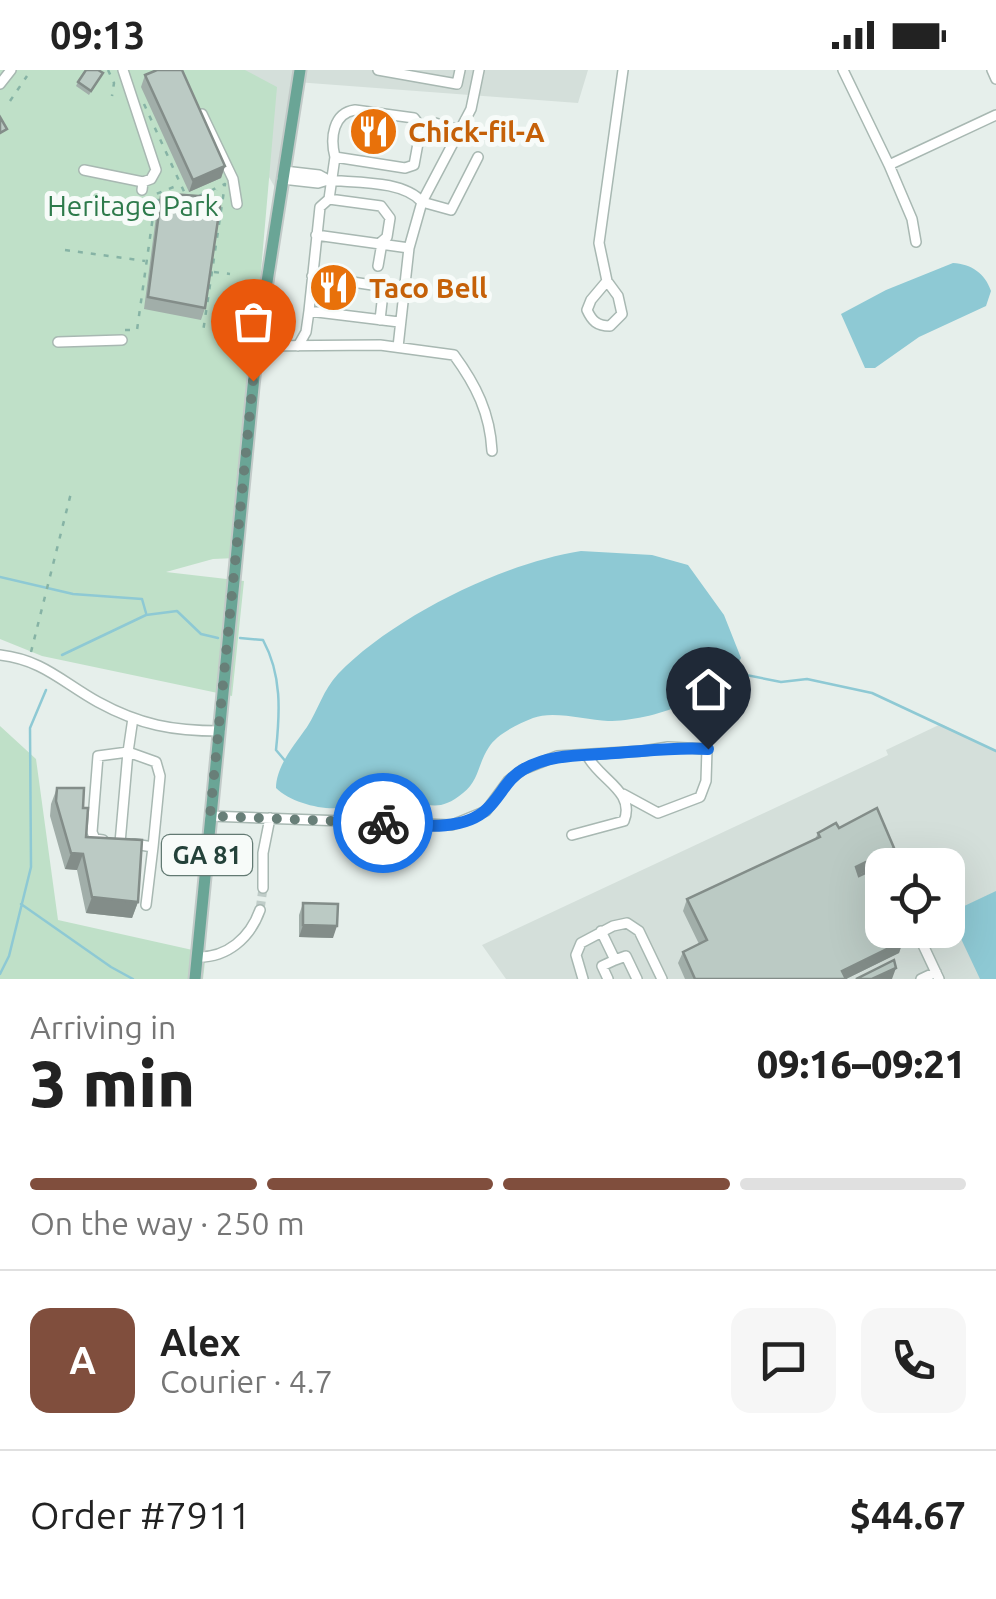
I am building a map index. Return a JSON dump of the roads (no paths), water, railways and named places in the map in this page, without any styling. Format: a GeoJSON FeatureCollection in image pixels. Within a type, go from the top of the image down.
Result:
{"type":"FeatureCollection","features":[{"type":"Feature","properties":{"kind":"main road","name":"GA 81"},"geometry":{"type":"LineString","coordinates":[[195,979],[256,346],[299,73]]}},
{"type":"Feature","properties":{"kind":"street"},"geometry":{"type":"LineString","coordinates":[[0,84],[11,70]]}},
{"type":"Feature","properties":{"kind":"street"},"geometry":{"type":"LineString","coordinates":[[84,170],[142,186],[156,170],[123,70]]}},
{"type":"Feature","properties":{"kind":"street"},"geometry":{"type":"LineString","coordinates":[[378,70],[457,84],[460,70]]}},
{"type":"Feature","properties":{"kind":"street"},"geometry":{"type":"LineString","coordinates":[[398,348],[409,248],[422,202],[471,109],[478,70]]}},
{"type":"Feature","properties":{"kind":"street"},"geometry":{"type":"LineString","coordinates":[[607,282],[590,300],[587,310],[590,318],[602,326],[610,326],[622,314],[618,296],[607,282],[600,243],[623,70]]}},
{"type":"Feature","properties":{"kind":"street"},"geometry":{"type":"LineString","coordinates":[[843,70],[912,219],[916,242]]}},
{"type":"Feature","properties":{"kind":"street"},"geometry":{"type":"LineString","coordinates":[[992,70],[996,79]]}},
{"type":"Feature","properties":{"kind":"street"},"geometry":{"type":"LineString","coordinates":[[195,101],[234,180],[237,204]]}},
{"type":"Feature","properties":{"kind":"street"},"geometry":{"type":"LineString","coordinates":[[329,199],[333,143],[338,116],[343,112],[403,115],[414,118],[421,127],[414,165],[404,168],[335,157]]}},
{"type":"Feature","properties":{"kind":"street"},"geometry":{"type":"LineString","coordinates":[[889,165],[996,114]]}},
{"type":"Feature","properties":{"kind":"street"},"geometry":{"type":"LineString","coordinates":[[421,127],[434,123],[460,130]]}},
{"type":"Feature","properties":{"kind":"street"},"geometry":{"type":"LineString","coordinates":[[283,175],[319,176],[399,189],[422,202],[451,210],[478,157]]}},
{"type":"Feature","properties":{"kind":"street"},"geometry":{"type":"LineString","coordinates":[[298,346],[306,332],[320,206],[329,199],[381,206],[390,218],[378,266]]}},
{"type":"Feature","properties":{"kind":"street"},"geometry":{"type":"LineString","coordinates":[[316,235],[409,248]]}},
{"type":"Feature","properties":{"kind":"street"},"geometry":{"type":"LineString","coordinates":[[312,276],[379,286],[383,293],[380,320]]}},
{"type":"Feature","properties":{"kind":"street"},"geometry":{"type":"LineString","coordinates":[[308,311],[400,322]]}},
{"type":"Feature","properties":{"kind":"street"},"geometry":{"type":"LineString","coordinates":[[306,332],[314,346]]}},
{"type":"Feature","properties":{"kind":"street"},"geometry":{"type":"LineString","coordinates":[[58,342],[122,340]]}},
{"type":"Feature","properties":{"kind":"street"},"geometry":{"type":"LineString","coordinates":[[256,346],[398,348],[454,355],[472,379],[490,422],[492,451]]}},
{"type":"Feature","properties":{"kind":"street"},"geometry":{"type":"LineString","coordinates":[[0,655],[30,660],[98,702],[133,718],[179,731],[220,731]]}},
{"type":"Feature","properties":{"kind":"street"},"geometry":{"type":"LineString","coordinates":[[120,843],[133,718]]}},
{"type":"Feature","properties":{"kind":"street"},"geometry":{"type":"LineString","coordinates":[[210,816],[452,826],[486,811],[508,781],[522,770],[557,756],[668,746],[708,749],[706,780],[700,797],[658,813],[624,794],[593,768],[587,755]]}},
{"type":"Feature","properties":{"kind":"street"},"geometry":{"type":"LineString","coordinates":[[146,906],[153,847],[160,776],[156,762],[128,752],[98,756],[92,832],[95,839],[153,847]]}},
{"type":"Feature","properties":{"kind":"street"},"geometry":{"type":"LineString","coordinates":[[572,835],[624,821],[628,811],[624,794]]}},
{"type":"Feature","properties":{"kind":"street"},"geometry":{"type":"LineString","coordinates":[[263,888],[263,853],[270,818]]}},
{"type":"Feature","properties":{"kind":"street"},"geometry":{"type":"LineString","coordinates":[[197,957],[216,958],[235,946],[255,925],[260,910]]}},
{"type":"Feature","properties":{"kind":"street"},"geometry":{"type":"LineString","coordinates":[[584,976],[576,959],[578,946],[622,924],[636,928],[662,979]]}},
{"type":"Feature","properties":{"kind":"street"},"geometry":{"type":"LineString","coordinates":[[602,931],[615,960]]}},
{"type":"Feature","properties":{"kind":"street"},"geometry":{"type":"LineString","coordinates":[[921,979],[937,976],[924,948]]}},
{"type":"Feature","properties":{"kind":"street"},"geometry":{"type":"LineString","coordinates":[[608,979],[602,966],[626,956],[637,979]]}},
{"type":"Feature","properties":{"kind":"water"},"geometry":{"type":"Polygon","coordinates":[[[953,263],[966,265],[985,279],[991,291],[986,306],[919,337],[875,368],[865,368],[841,314],[886,290],[953,263]]]}},
{"type":"Feature","properties":{"kind":"water"},"geometry":{"type":"Polygon","coordinates":[[[581,551],[652,555],[688,565],[724,615],[741,658],[731,672],[701,696],[644,717],[608,721],[550,715],[521,723],[493,742],[468,788],[443,804],[385,797],[324,808],[297,801],[276,788],[283,764],[328,687],[388,632],[484,580],[550,557],[581,551]]]}},
{"type":"Feature","properties":{"kind":"water"},"geometry":{"type":"Polygon","coordinates":[[[996,891],[996,979],[980,979],[965,947],[965,906],[996,891]]]}},
{"type":"Feature","properties":{"kind":"waterway"},"geometry":{"type":"LineString","coordinates":[[0,577],[73,594],[142,599],[146,613]]}},
{"type":"Feature","properties":{"kind":"waterway"},"geometry":{"type":"LineString","coordinates":[[62,655],[146,615],[177,611],[201,634],[218,638]]}},
{"type":"Feature","properties":{"kind":"waterway"},"geometry":{"type":"LineString","coordinates":[[240,638],[263,640],[269,653],[278,694],[276,750],[287,763]]}},
{"type":"Feature","properties":{"kind":"waterway"},"geometry":{"type":"LineString","coordinates":[[731,672],[781,682],[807,679],[872,693],[996,751]]}},
{"type":"Feature","properties":{"kind":"waterway"},"geometry":{"type":"LineString","coordinates":[[0,974],[9,956],[31,867],[30,728],[46,690]]}},
{"type":"Feature","properties":{"kind":"waterway"},"geometry":{"type":"LineString","coordinates":[[21,904],[133,979]]}},
{"type":"Feature","properties":{"kind":"tunnel"},"geometry":{"type":"LineString","coordinates":[[260,910],[263,888]]}},
{"type":"Feature","properties":{"kind":"place","name":"Chick-fil-A"},"geometry":{"type":"Point","coordinates":[373,131]}},
{"type":"Feature","properties":{"kind":"place","name":"Taco Bell"},"geometry":{"type":"Point","coordinates":[334,287]}},
{"type":"Feature","properties":{"kind":"park label","name":"Heritage Park"},"geometry":{"type":"Point","coordinates":[133,205]}}]}
